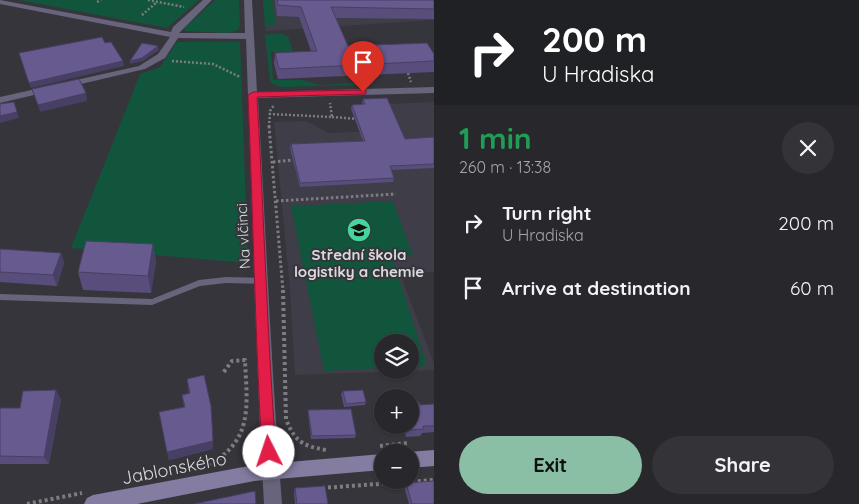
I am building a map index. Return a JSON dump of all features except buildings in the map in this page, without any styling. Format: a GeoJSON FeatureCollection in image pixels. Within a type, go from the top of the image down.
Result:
{"type":"FeatureCollection","features":[{"type":"Feature","properties":{"kind":"street"},"geometry":{"type":"LineString","coordinates":[[0,100],[134,70],[157,61],[175,35],[176,28],[208,0]]}},
{"type":"Feature","properties":{"kind":"street","name":"Na vlčinci"},"geometry":{"type":"LineString","coordinates":[[248,0],[262,281],[264,376],[274,504]]}},
{"type":"Feature","properties":{"kind":"street"},"geometry":{"type":"LineString","coordinates":[[0,2],[175,35],[249,36]]}},
{"type":"Feature","properties":{"kind":"street"},"geometry":{"type":"LineString","coordinates":[[252,89],[434,90]]}},
{"type":"Feature","properties":{"kind":"street"},"geometry":{"type":"LineString","coordinates":[[419,459],[434,458]]}},
{"type":"Feature","properties":{"kind":"street","name":"Jablonského"},"geometry":{"type":"LineString","coordinates":[[93,498],[270,471],[374,463]]}},
{"type":"Feature","properties":{"kind":"lane"},"geometry":{"type":"LineString","coordinates":[[0,297],[152,302],[199,283],[226,280],[262,281]]}},
{"type":"Feature","properties":{"kind":"path"},"geometry":{"type":"LineString","coordinates":[[148,0],[197,10]]}},
{"type":"Feature","properties":{"kind":"path"},"geometry":{"type":"LineString","coordinates":[[142,15],[158,1]]}},
{"type":"Feature","properties":{"kind":"path"},"geometry":{"type":"LineString","coordinates":[[157,61],[182,60],[213,64],[252,89]]}},
{"type":"Feature","properties":{"kind":"path"},"geometry":{"type":"LineString","coordinates":[[403,84],[412,83],[408,73]]}},
{"type":"Feature","properties":{"kind":"path"},"geometry":{"type":"LineString","coordinates":[[329,98],[332,117]]}},
{"type":"Feature","properties":{"kind":"path"},"geometry":{"type":"LineString","coordinates":[[278,102],[271,108],[269,114],[284,304],[283,343],[286,419],[291,432],[301,442],[316,449],[331,450]]}},
{"type":"Feature","properties":{"kind":"path"},"geometry":{"type":"LineString","coordinates":[[269,114],[360,120]]}},
{"type":"Feature","properties":{"kind":"path"},"geometry":{"type":"LineString","coordinates":[[273,162],[293,160]]}},
{"type":"Feature","properties":{"kind":"path"},"geometry":{"type":"LineString","coordinates":[[276,201],[396,194]]}},
{"type":"Feature","properties":{"kind":"path"},"geometry":{"type":"LineString","coordinates":[[202,467],[215,462],[228,453],[236,442],[245,423],[245,360],[232,361],[223,372]]}},
{"type":"Feature","properties":{"kind":"path"},"geometry":{"type":"LineString","coordinates":[[402,444],[415,443]]}},
{"type":"Feature","properties":{"kind":"path"},"geometry":{"type":"LineString","coordinates":[[312,488],[434,480]]}},
{"type":"Feature","properties":{"kind":"path"},"geometry":{"type":"LineString","coordinates":[[27,504],[93,498]]}},
{"type":"Feature","properties":{"kind":"shaded area"},"geometry":{"type":"Polygon","coordinates":[[[263,0],[434,0],[434,20],[266,31],[263,0]]]}},
{"type":"Feature","properties":{"kind":"shaded area","name":"Střední škola logistiky a chemie"},"geometry":{"type":"Polygon","coordinates":[[[434,102],[434,272],[400,274],[434,363],[434,370],[419,371],[419,334],[374,334],[374,372],[295,375],[290,289],[274,122],[306,121],[329,133],[373,131],[387,104],[434,102]]]}},
{"type":"Feature","properties":{"kind":"green space"},"geometry":{"type":"Polygon","coordinates":[[[19,0],[199,0],[167,28],[19,0]]]}},
{"type":"Feature","properties":{"kind":"green space"},"geometry":{"type":"Polygon","coordinates":[[[215,0],[239,0],[240,26],[238,30],[227,33],[185,31],[184,28],[215,0]]]}},
{"type":"Feature","properties":{"kind":"green space"},"geometry":{"type":"Polygon","coordinates":[[[263,0],[272,0],[276,26],[265,26],[263,0]]]}},
{"type":"Feature","properties":{"kind":"green space"},"geometry":{"type":"Polygon","coordinates":[[[279,33],[288,36],[295,60],[281,52],[271,52],[273,80],[303,80],[320,85],[356,83],[357,85],[282,87],[274,85],[270,81],[265,35],[279,33]]]}},
{"type":"Feature","properties":{"kind":"green space"},"geometry":{"type":"Polygon","coordinates":[[[177,42],[240,42],[248,263],[71,248],[140,74],[160,67],[177,42]]]}},
{"type":"Feature","properties":{"kind":"green space"},"geometry":{"type":"Polygon","coordinates":[[[393,201],[413,256],[392,257],[417,334],[374,334],[374,368],[324,371],[291,206],[393,201]]]}},
{"type":"Feature","properties":{"kind":"green space"},"geometry":{"type":"Polygon","coordinates":[[[419,341],[427,366],[419,366],[419,341]]]}},
{"type":"Feature","properties":{"kind":"place","name":"Střední škola logistiky a chemie"},"geometry":{"type":"Point","coordinates":[359,230]}},
{"type":"Feature","properties":{"kind":"route"},"geometry":{"type":"LineString","coordinates":[[269,452],[262,342],[262,281],[253,95],[363,92]]}}]}
